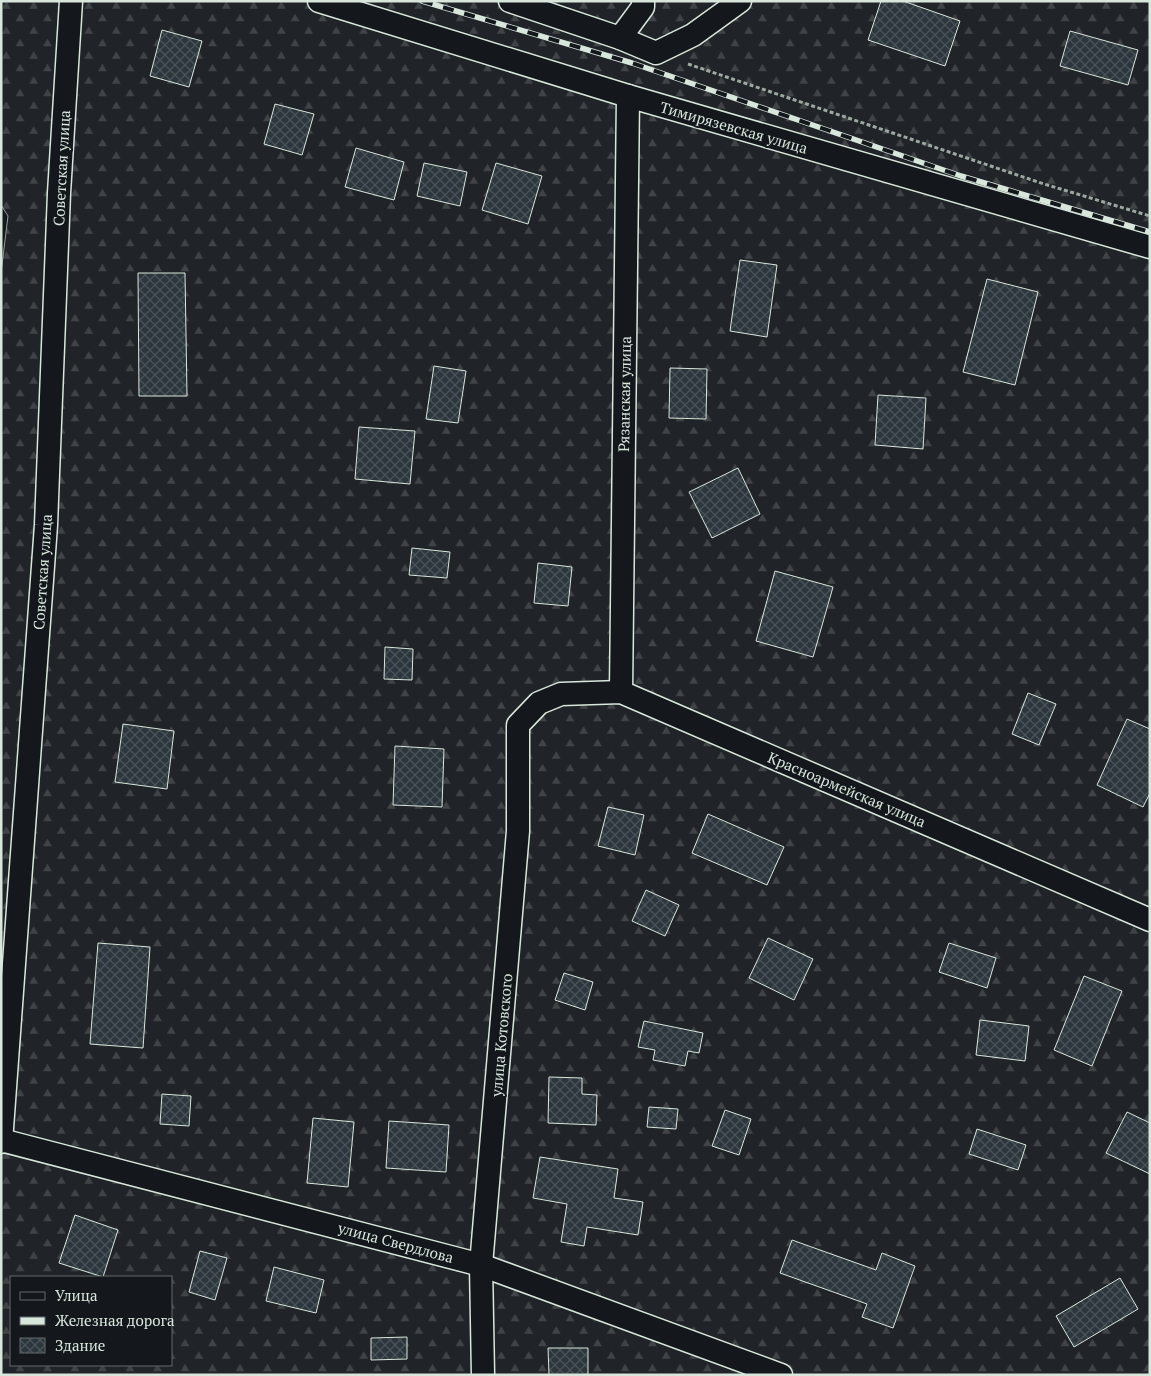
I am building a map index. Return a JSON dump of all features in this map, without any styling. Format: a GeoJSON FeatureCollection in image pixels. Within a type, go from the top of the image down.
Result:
{"type":"FeatureCollection","features":[{"type":"Feature","properties":{"kind":"street","name":"Советская улица"},"geometry":{"type":"LineString","coordinates":[[1,1141],[46,526],[58,193],[71,1]]}},
{"type":"Feature","properties":{"kind":"street","name":"Тимирязевская улица"},"geometry":{"type":"LineString","coordinates":[[319,1],[628,96],[1150,247]]}},
{"type":"Feature","properties":{"kind":"street"},"geometry":{"type":"LineString","coordinates":[[510,1],[620,38],[656,53],[693,35],[740,1]]}},
{"type":"Feature","properties":{"kind":"street"},"geometry":{"type":"LineString","coordinates":[[620,38],[643,7],[643,1]]}},
{"type":"Feature","properties":{"kind":"street","name":"Рязанская улица"},"geometry":{"type":"LineString","coordinates":[[621,692],[628,96]]}},
{"type":"Feature","properties":{"kind":"street","name":"Красноармейская улица"},"geometry":{"type":"LineString","coordinates":[[539,703],[561,694],[621,692],[1150,920]]}},
{"type":"Feature","properties":{"kind":"street","name":"улица Котовского"},"geometry":{"type":"LineString","coordinates":[[483,1375],[481,1265],[518,831],[518,726],[539,703]]}},
{"type":"Feature","properties":{"kind":"street","name":"улица Свердлова"},"geometry":{"type":"LineString","coordinates":[[1,1141],[481,1265],[781,1375]]}},
{"type":"Feature","properties":{"kind":"path"},"geometry":{"type":"LineString","coordinates":[[656,53],[1044,184],[1150,216]]}},
{"type":"Feature","properties":{"kind":"green space"},"geometry":{"type":"Polygon","coordinates":[[[1,1],[1150,1],[1150,1375],[1,1375],[1,273],[8,216],[1,205],[1,1]]]}},
{"type":"Feature","properties":{"kind":"building"},"geometry":{"type":"Polygon","coordinates":[[[881,1],[903,1],[960,21],[945,66],[868,40],[881,1]]]}},
{"type":"Feature","properties":{"kind":"building"},"geometry":{"type":"Polygon","coordinates":[[[162,30],[202,41],[189,87],[150,76],[162,30]]]}},
{"type":"Feature","properties":{"kind":"building"},"geometry":{"type":"Polygon","coordinates":[[[1070,31],[1138,50],[1128,85],[1060,66],[1070,31]]]}},
{"type":"Feature","properties":{"kind":"building"},"geometry":{"type":"Polygon","coordinates":[[[275,104],[314,114],[302,155],[264,144],[275,104]]]}},
{"type":"Feature","properties":{"kind":"building"},"geometry":{"type":"Polygon","coordinates":[[[356,148],[404,162],[394,200],[345,187],[356,148]]]}},
{"type":"Feature","properties":{"kind":"building"},"geometry":{"type":"Polygon","coordinates":[[[424,163],[467,172],[460,206],[417,196],[424,163]]]}},
{"type":"Feature","properties":{"kind":"building"},"geometry":{"type":"Polygon","coordinates":[[[496,163],[542,176],[528,224],[482,210],[496,163]]]}},
{"type":"Feature","properties":{"kind":"building"},"geometry":{"type":"Polygon","coordinates":[[[740,260],[777,265],[767,337],[730,331],[740,260]]]}},
{"type":"Feature","properties":{"kind":"building"},"geometry":{"type":"Polygon","coordinates":[[[138,273],[185,273],[187,396],[139,396],[138,273]]]}},
{"type":"Feature","properties":{"kind":"building"},"geometry":{"type":"Polygon","coordinates":[[[987,279],[1038,292],[1015,385],[963,372],[987,279]]]}},
{"type":"Feature","properties":{"kind":"building"},"geometry":{"type":"Polygon","coordinates":[[[434,366],[466,371],[458,423],[426,419],[434,366]]]}},
{"type":"Feature","properties":{"kind":"building"},"geometry":{"type":"Polygon","coordinates":[[[670,368],[707,369],[706,419],[669,418],[670,368]]]}},
{"type":"Feature","properties":{"kind":"building"},"geometry":{"type":"Polygon","coordinates":[[[878,395],[926,398],[923,449],[875,445],[878,395]]]}},
{"type":"Feature","properties":{"kind":"building"},"geometry":{"type":"Polygon","coordinates":[[[359,427],[415,431],[410,484],[355,479],[359,427]]]}},
{"type":"Feature","properties":{"kind":"building"},"geometry":{"type":"Polygon","coordinates":[[[738,468],[760,514],[712,538],[689,492],[738,468]]]}},
{"type":"Feature","properties":{"kind":"building"},"geometry":{"type":"Polygon","coordinates":[[[412,548],[450,552],[447,578],[409,575],[412,548]]]}},
{"type":"Feature","properties":{"kind":"building"},"geometry":{"type":"Polygon","coordinates":[[[538,563],[572,567],[568,606],[534,603],[538,563]]]}},
{"type":"Feature","properties":{"kind":"building"},"geometry":{"type":"Polygon","coordinates":[[[775,571],[833,587],[813,657],[756,641],[775,571]]]}},
{"type":"Feature","properties":{"kind":"building"},"geometry":{"type":"Polygon","coordinates":[[[385,647],[413,649],[412,680],[384,679],[385,647]]]}},
{"type":"Feature","properties":{"kind":"building"},"geometry":{"type":"Polygon","coordinates":[[[1028,693],[1056,704],[1039,745],[1012,734],[1028,693]]]}},
{"type":"Feature","properties":{"kind":"building"},"geometry":{"type":"Polygon","coordinates":[[[1127,719],[1150,729],[1150,793],[1143,807],[1097,785],[1127,719]]]}},
{"type":"Feature","properties":{"kind":"building"},"geometry":{"type":"Polygon","coordinates":[[[123,724],[174,731],[167,789],[115,782],[123,724]]]}},
{"type":"Feature","properties":{"kind":"building"},"geometry":{"type":"Polygon","coordinates":[[[395,746],[444,749],[442,807],[393,805],[395,746]]]}},
{"type":"Feature","properties":{"kind":"building"},"geometry":{"type":"Polygon","coordinates":[[[608,807],[644,815],[635,855],[598,846],[608,807]]]}},
{"type":"Feature","properties":{"kind":"building"},"geometry":{"type":"Polygon","coordinates":[[[708,814],[784,847],[767,885],[692,853],[708,814]]]}},
{"type":"Feature","properties":{"kind":"building"},"geometry":{"type":"Polygon","coordinates":[[[646,890],[679,905],[665,936],[632,921],[646,890]]]}},
{"type":"Feature","properties":{"kind":"building"},"geometry":{"type":"Polygon","coordinates":[[[768,938],[813,959],[794,1000],[749,978],[768,938]]]}},
{"type":"Feature","properties":{"kind":"building"},"geometry":{"type":"Polygon","coordinates":[[[98,943],[150,947],[143,1048],[90,1044],[98,943]]]}},
{"type":"Feature","properties":{"kind":"building"},"geometry":{"type":"Polygon","coordinates":[[[949,943],[996,958],[987,988],[939,972],[949,943]]]}},
{"type":"Feature","properties":{"kind":"building"},"geometry":{"type":"Polygon","coordinates":[[[564,973],[593,982],[585,1010],[555,1000],[564,973]]]}},
{"type":"Feature","properties":{"kind":"building"},"geometry":{"type":"Polygon","coordinates":[[[1084,976],[1122,991],[1092,1066],[1054,1050],[1084,976]]]}},
{"type":"Feature","properties":{"kind":"building"},"geometry":{"type":"Polygon","coordinates":[[[980,1020],[1029,1026],[1025,1061],[976,1055],[980,1020]]]}},
{"type":"Feature","properties":{"kind":"building"},"geometry":{"type":"Polygon","coordinates":[[[644,1021],[703,1033],[699,1053],[688,1051],[685,1066],[653,1060],[655,1050],[638,1047],[644,1021]]]}},
{"type":"Feature","properties":{"kind":"building"},"geometry":{"type":"Polygon","coordinates":[[[549,1077],[582,1078],[582,1094],[597,1095],[596,1125],[548,1123],[549,1077]]]}},
{"type":"Feature","properties":{"kind":"building"},"geometry":{"type":"Polygon","coordinates":[[[162,1094],[191,1096],[189,1126],[160,1124],[162,1094]]]}},
{"type":"Feature","properties":{"kind":"building"},"geometry":{"type":"Polygon","coordinates":[[[649,1107],[678,1109],[676,1129],[647,1127],[649,1107]]]}},
{"type":"Feature","properties":{"kind":"building"},"geometry":{"type":"Polygon","coordinates":[[[725,1110],[751,1119],[739,1155],[712,1146],[725,1110]]]}},
{"type":"Feature","properties":{"kind":"building"},"geometry":{"type":"Polygon","coordinates":[[[1127,1112],[1150,1123],[1150,1174],[1106,1153],[1127,1112]]]}},
{"type":"Feature","properties":{"kind":"building"},"geometry":{"type":"Polygon","coordinates":[[[313,1118],[354,1122],[348,1187],[307,1183],[313,1118]]]}},
{"type":"Feature","properties":{"kind":"building"},"geometry":{"type":"Polygon","coordinates":[[[389,1121],[449,1125],[446,1172],[386,1168],[389,1121]]]}},
{"type":"Feature","properties":{"kind":"building"},"geometry":{"type":"Polygon","coordinates":[[[977,1129],[1026,1145],[1018,1170],[969,1154],[977,1129]]]}},
{"type":"Feature","properties":{"kind":"building"},"geometry":{"type":"Polygon","coordinates":[[[540,1157],[618,1169],[614,1198],[643,1202],[638,1235],[587,1227],[584,1246],[561,1242],[567,1204],[533,1198],[540,1157]]]}},
{"type":"Feature","properties":{"kind":"building"},"geometry":{"type":"Polygon","coordinates":[[[75,1215],[118,1230],[103,1276],[59,1263],[75,1215]]]}},
{"type":"Feature","properties":{"kind":"building"},"geometry":{"type":"Polygon","coordinates":[[[792,1240],[876,1270],[882,1253],[915,1266],[893,1328],[862,1317],[867,1304],[780,1273],[792,1240]]]}},
{"type":"Feature","properties":{"kind":"building"},"geometry":{"type":"Polygon","coordinates":[[[200,1251],[227,1258],[215,1300],[189,1292],[200,1251]]]}},
{"type":"Feature","properties":{"kind":"building"},"geometry":{"type":"Polygon","coordinates":[[[274,1267],[324,1280],[316,1313],[266,1301],[274,1267]]]}},
{"type":"Feature","properties":{"kind":"building"},"geometry":{"type":"Polygon","coordinates":[[[1120,1278],[1138,1309],[1074,1347],[1056,1316],[1120,1278]]]}},
{"type":"Feature","properties":{"kind":"building"},"geometry":{"type":"Polygon","coordinates":[[[407,1337],[407,1359],[371,1360],[371,1338],[407,1337]]]}},
{"type":"Feature","properties":{"kind":"building"},"geometry":{"type":"Polygon","coordinates":[[[548,1348],[588,1348],[588,1375],[549,1375],[548,1348]]]}},
{"type":"Feature","properties":{"kind":"railway"},"geometry":{"type":"LineString","coordinates":[[422,1],[632,63],[961,176],[1150,232]]}}]}
